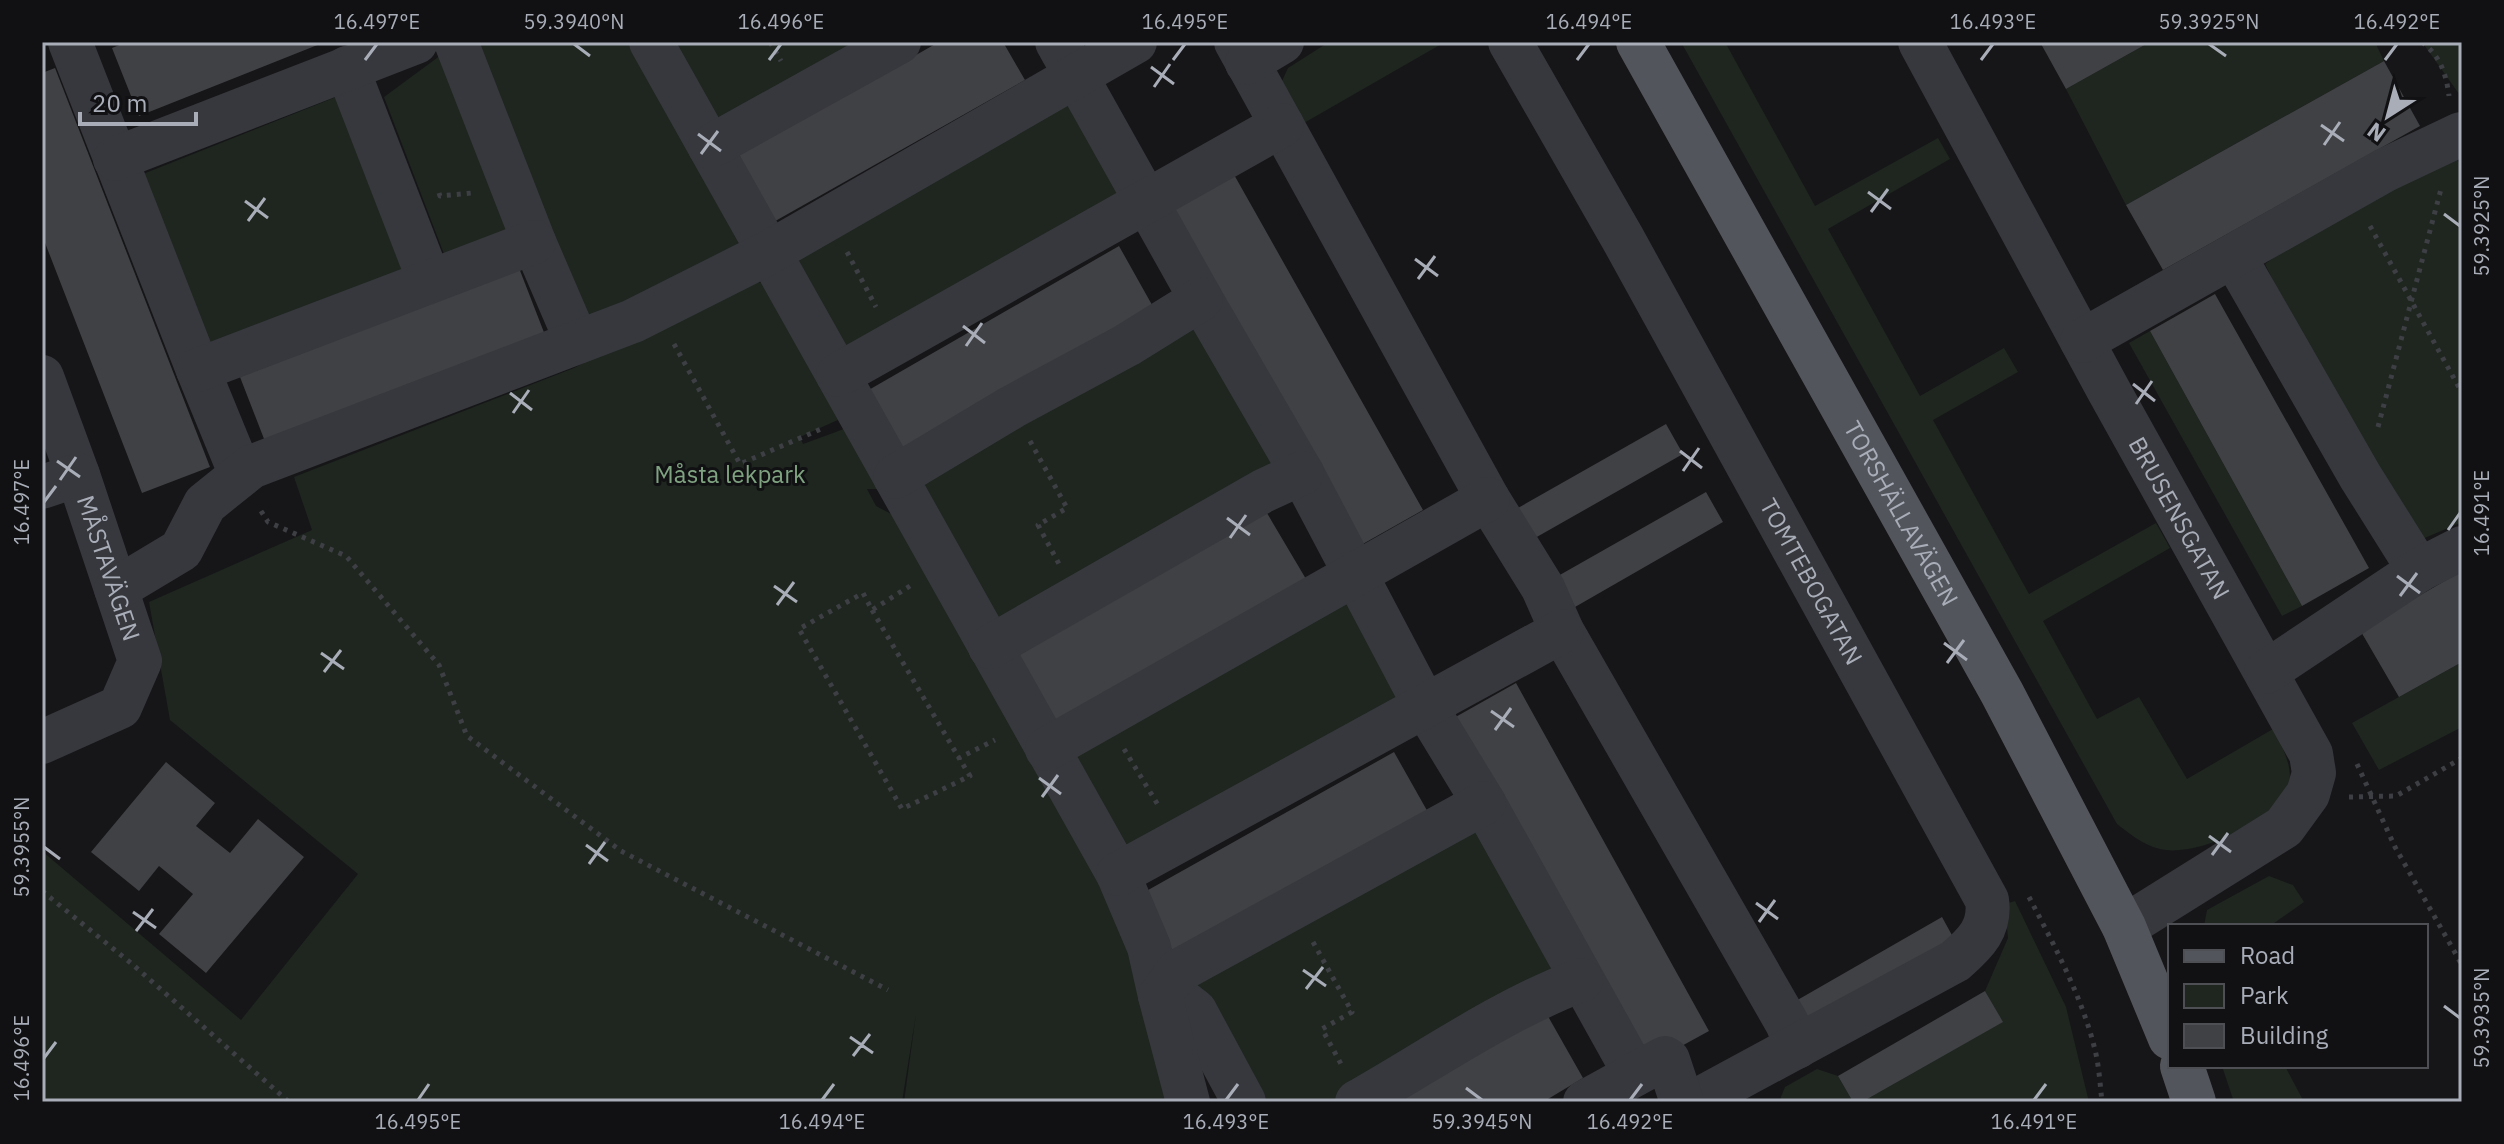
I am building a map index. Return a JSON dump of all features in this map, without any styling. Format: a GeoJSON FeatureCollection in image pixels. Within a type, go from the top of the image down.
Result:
{"type":"FeatureCollection","features":[{"type":"Feature","properties":{"kind":"main road","name":"TORSHÄLLAVÄGEN"},"geometry":{"type":"LineString","coordinates":[[1638,42],[2002,693],[2124,927],[2168,1033]]}},
{"type":"Feature","properties":{"kind":"main road"},"geometry":{"type":"LineString","coordinates":[[2183,1068],[2194,1102]]}},
{"type":"Feature","properties":{"kind":"street"},"geometry":{"type":"LineString","coordinates":[[115,159],[416,42]]}},
{"type":"Feature","properties":{"kind":"street"},"geometry":{"type":"LineString","coordinates":[[456,42],[577,342]]}},
{"type":"Feature","properties":{"kind":"street"},"geometry":{"type":"LineString","coordinates":[[651,42],[1118,874],[1149,947],[1188,1102]]}},
{"type":"Feature","properties":{"kind":"street"},"geometry":{"type":"LineString","coordinates":[[710,147],[899,42]]}},
{"type":"Feature","properties":{"kind":"street"},"geometry":{"type":"LineString","coordinates":[[116,589],[181,550],[205,504],[251,467],[656,310],[770,252],[826,219],[1067,58],[1135,42]]}},
{"type":"Feature","properties":{"kind":"street","name":"TOMTEBOGATAN"},"geometry":{"type":"LineString","coordinates":[[1510,42],[1630,251],[1987,900],[1989,915],[1983,933],[1955,961],[1694,1102]]}},
{"type":"Feature","properties":{"kind":"street","name":"BRUSENSGATAN"},"geometry":{"type":"LineString","coordinates":[[1929,45],[2082,341],[2311,754],[2314,773],[2308,794]]}},
{"type":"Feature","properties":{"kind":"street"},"geometry":{"type":"LineString","coordinates":[[71,47],[241,475]]}},
{"type":"Feature","properties":{"kind":"street"},"geometry":{"type":"LineString","coordinates":[[1255,49],[1282,125],[1488,499],[1543,588],[1562,631],[1787,1023],[1797,1047]]}},
{"type":"Feature","properties":{"kind":"street"},"geometry":{"type":"LineString","coordinates":[[1067,58],[1302,473],[1425,706],[1484,803],[1635,1074]]}},
{"type":"Feature","properties":{"kind":"street"},"geometry":{"type":"LineString","coordinates":[[347,68],[429,280]]}},
{"type":"Feature","properties":{"kind":"street"},"geometry":{"type":"LineString","coordinates":[[848,392],[897,342],[1282,125]]}},
{"type":"Feature","properties":{"kind":"street"},"geometry":{"type":"LineString","coordinates":[[2082,341],[2385,170],[2461,134]]}},
{"type":"Feature","properties":{"kind":"street"},"geometry":{"type":"LineString","coordinates":[[198,370],[429,280],[528,226]]}},
{"type":"Feature","properties":{"kind":"street"},"geometry":{"type":"LineString","coordinates":[[2234,256],[2360,476],[2419,570]]}},
{"type":"Feature","properties":{"kind":"street"},"geometry":{"type":"LineString","coordinates":[[895,477],[1012,407],[1127,345],[1201,299]]}},
{"type":"Feature","properties":{"kind":"street","name":"MÅSTAVÄGEN"},"geometry":{"type":"LineString","coordinates":[[42,377],[60,481],[116,589],[140,661],[120,707],[42,742]]}},
{"type":"Feature","properties":{"kind":"street"},"geometry":{"type":"LineString","coordinates":[[990,647],[1263,491],[1302,473]]}},
{"type":"Feature","properties":{"kind":"street"},"geometry":{"type":"LineString","coordinates":[[1039,735],[1105,716],[1488,499]]}},
{"type":"Feature","properties":{"kind":"street"},"geometry":{"type":"LineString","coordinates":[[2266,672],[2419,570],[2462,548]]}},
{"type":"Feature","properties":{"kind":"street"},"geometry":{"type":"LineString","coordinates":[[1118,874],[1562,631]]}},
{"type":"Feature","properties":{"kind":"street"},"geometry":{"type":"LineString","coordinates":[[2124,927],[2284,827],[2308,794]]}},
{"type":"Feature","properties":{"kind":"street"},"geometry":{"type":"LineString","coordinates":[[1160,996],[1178,971],[1484,803]]}},
{"type":"Feature","properties":{"kind":"street"},"geometry":{"type":"LineString","coordinates":[[1359,1101],[1464,1038],[1550,992],[1581,980]]}},
{"type":"Feature","properties":{"kind":"street"},"geometry":{"type":"LineString","coordinates":[[1160,996],[1172,993],[1195,1011],[1244,1102]]}},
{"type":"Feature","properties":{"kind":"street"},"geometry":{"type":"LineString","coordinates":[[1585,1102],[1665,1058],[1682,1102]]}},
{"type":"Feature","properties":{"kind":"path"},"geometry":{"type":"LineString","coordinates":[[2360,476],[2381,420],[2451,153],[2461,134],[2449,104],[2447,80],[2436,54],[2422,42]]}},
{"type":"Feature","properties":{"kind":"path"},"geometry":{"type":"LineString","coordinates":[[434,182],[440,196],[482,193],[496,213],[528,226]]}},
{"type":"Feature","properties":{"kind":"path"},"geometry":{"type":"LineString","coordinates":[[2349,190],[2462,393]]}},
{"type":"Feature","properties":{"kind":"path"},"geometry":{"type":"LineString","coordinates":[[826,219],[897,342]]}},
{"type":"Feature","properties":{"kind":"path"},"geometry":{"type":"LineString","coordinates":[[656,310],[740,464],[801,440],[848,392]]}},
{"type":"Feature","properties":{"kind":"path"},"geometry":{"type":"LineString","coordinates":[[1012,407],[1067,508],[1038,525],[1077,596]]}},
{"type":"Feature","properties":{"kind":"path"},"geometry":{"type":"LineString","coordinates":[[241,475],[268,522],[346,556],[439,665],[467,736],[621,851],[888,990]]}},
{"type":"Feature","properties":{"kind":"path"},"geometry":{"type":"LineString","coordinates":[[872,610],[944,565]]}},
{"type":"Feature","properties":{"kind":"path"},"geometry":{"type":"LineString","coordinates":[[863,593],[959,758],[970,776],[902,809],[799,629],[863,593]]}},
{"type":"Feature","properties":{"kind":"path"},"geometry":{"type":"LineString","coordinates":[[1105,716],[1180,841]]}},
{"type":"Feature","properties":{"kind":"path"},"geometry":{"type":"LineString","coordinates":[[959,758],[1039,735]]}},
{"type":"Feature","properties":{"kind":"path"},"geometry":{"type":"LineString","coordinates":[[2308,794],[2396,796],[2462,758]]}},
{"type":"Feature","properties":{"kind":"path"},"geometry":{"type":"LineString","coordinates":[[2372,797],[2395,847],[2462,965]]}},
{"type":"Feature","properties":{"kind":"path"},"geometry":{"type":"LineString","coordinates":[[42,891],[132,964],[289,1102]]}},
{"type":"Feature","properties":{"kind":"path"},"geometry":{"type":"LineString","coordinates":[[1294,908],[1352,1012],[1322,1029],[1359,1101]]}},
{"type":"Feature","properties":{"kind":"green space"},"geometry":{"type":"Polygon","coordinates":[[[458,42],[628,42],[738,242],[736,258],[592,337],[458,42]]]}},
{"type":"Feature","properties":{"kind":"green space"},"geometry":{"type":"Polygon","coordinates":[[[653,42],[895,42],[713,146],[653,42]]]}},
{"type":"Feature","properties":{"kind":"green space"},"geometry":{"type":"Polygon","coordinates":[[[1329,42],[1445,42],[1297,127],[1282,81],[1288,68],[1329,42]]]}},
{"type":"Feature","properties":{"kind":"green space"},"geometry":{"type":"Polygon","coordinates":[[[1681,42],[1725,42],[1815,206],[1938,138],[1950,159],[1828,229],[1920,396],[2004,348],[2018,372],[1933,420],[2029,594],[2156,523],[2170,548],[2043,621],[2097,719],[2139,697],[2187,779],[2273,729],[2286,757],[2290,780],[2280,801],[2251,825],[2212,843],[2175,850],[2148,845],[2117,824],[1681,42]]]}},
{"type":"Feature","properties":{"kind":"green space"},"geometry":{"type":"Polygon","coordinates":[[[2150,42],[2375,42],[2384,61],[2126,205],[2066,89],[2150,42]]]}},
{"type":"Feature","properties":{"kind":"green space"},"geometry":{"type":"Polygon","coordinates":[[[2422,42],[2462,42],[2462,98],[2422,42]]]}},
{"type":"Feature","properties":{"kind":"green space"},"geometry":{"type":"Polygon","coordinates":[[[441,55],[512,240],[444,254],[384,97],[441,55]]]}},
{"type":"Feature","properties":{"kind":"green space"},"geometry":{"type":"Polygon","coordinates":[[[1070,96],[1128,203],[848,364],[784,259],[1070,96]]]}},
{"type":"Feature","properties":{"kind":"green space"},"geometry":{"type":"Polygon","coordinates":[[[336,97],[412,287],[204,369],[128,180],[336,97]]]}},
{"type":"Feature","properties":{"kind":"green space"},"geometry":{"type":"Polygon","coordinates":[[[2457,159],[2462,169],[2462,522],[2420,540],[2335,408],[2265,264],[2340,211],[2457,159]]]}},
{"type":"Feature","properties":{"kind":"green space","name":"Måsta lekpark"},"geometry":{"type":"Polygon","coordinates":[[[744,280],[763,283],[840,419],[800,437],[803,444],[844,429],[879,489],[867,489],[876,506],[895,516],[1127,934],[1170,1102],[904,1102],[916,1014],[902,1102],[42,1102],[42,851],[241,1020],[358,874],[170,720],[149,602],[312,530],[294,477],[574,368],[744,280]]]}},
{"type":"Feature","properties":{"kind":"green space"},"geometry":{"type":"Polygon","coordinates":[[[1194,320],[1286,481],[998,646],[906,485],[1194,320]]]}},
{"type":"Feature","properties":{"kind":"green space"},"geometry":{"type":"Polygon","coordinates":[[[2150,331],[2302,606],[2282,616],[2129,343],[2150,331]]]}},
{"type":"Feature","properties":{"kind":"green space"},"geometry":{"type":"Polygon","coordinates":[[[1351,596],[1409,703],[1130,864],[1065,759],[1351,596]]]}},
{"type":"Feature","properties":{"kind":"green space"},"geometry":{"type":"Polygon","coordinates":[[[2462,662],[2462,727],[2379,770],[2352,723],[2462,662]]]}},
{"type":"Feature","properties":{"kind":"green space"},"geometry":{"type":"Polygon","coordinates":[[[1474,824],[1566,985],[1361,1102],[1251,1102],[1186,989],[1474,824]]]}},
{"type":"Feature","properties":{"kind":"green space"},"geometry":{"type":"Polygon","coordinates":[[[2269,876],[2293,885],[2304,902],[2273,924],[2204,924],[2207,910],[2269,876]]]}},
{"type":"Feature","properties":{"kind":"green space"},"geometry":{"type":"Polygon","coordinates":[[[2015,901],[2066,1007],[2089,1102],[1862,1102],[2002,1022],[1985,991],[2008,938],[2005,904],[2015,901]]]}},
{"type":"Feature","properties":{"kind":"green space"},"geometry":{"type":"Polygon","coordinates":[[[2223,1068],[2286,1068],[2304,1102],[2234,1102],[2223,1068]]]}},
{"type":"Feature","properties":{"kind":"green space"},"geometry":{"type":"Polygon","coordinates":[[[1817,1069],[1838,1076],[1853,1102],[1779,1102],[1785,1087],[1817,1069]]]}},
{"type":"Feature","properties":{"kind":"building"},"geometry":{"type":"Polygon","coordinates":[[[127,42],[325,42],[139,116],[112,48],[127,42]]]}},
{"type":"Feature","properties":{"kind":"building"},"geometry":{"type":"Polygon","coordinates":[[[939,42],[1003,42],[1025,80],[770,224],[732,159],[939,42]]]}},
{"type":"Feature","properties":{"kind":"building"},"geometry":{"type":"Polygon","coordinates":[[[2040,42],[2150,42],[2066,89],[2040,42]]]}},
{"type":"Feature","properties":{"kind":"building"},"geometry":{"type":"Polygon","coordinates":[[[2384,61],[2420,126],[2163,270],[2126,205],[2384,61]]]}},
{"type":"Feature","properties":{"kind":"building"},"geometry":{"type":"Polygon","coordinates":[[[55,68],[210,467],[142,493],[42,235],[42,73],[55,68]]]}},
{"type":"Feature","properties":{"kind":"building"},"geometry":{"type":"Polygon","coordinates":[[[1228,164],[1423,510],[1361,545],[1165,199],[1228,164]]]}},
{"type":"Feature","properties":{"kind":"building"},"geometry":{"type":"Polygon","coordinates":[[[1119,246],[1156,312],[897,460],[860,395],[1119,246]]]}},
{"type":"Feature","properties":{"kind":"building"},"geometry":{"type":"Polygon","coordinates":[[[519,268],[545,335],[266,444],[240,377],[519,268]]]}},
{"type":"Feature","properties":{"kind":"building"},"geometry":{"type":"Polygon","coordinates":[[[2215,294],[2369,568],[2302,606],[2150,331],[2215,294]]]}},
{"type":"Feature","properties":{"kind":"building"},"geometry":{"type":"Polygon","coordinates":[[[1666,424],[1683,454],[1535,538],[1518,508],[1666,424]]]}},
{"type":"Feature","properties":{"kind":"building"},"geometry":{"type":"Polygon","coordinates":[[[1706,492],[1723,522],[1575,607],[1558,576],[1706,492]]]}},
{"type":"Feature","properties":{"kind":"building"},"geometry":{"type":"Polygon","coordinates":[[[1264,508],[1306,579],[1054,725],[1013,654],[1264,508]]]}},
{"type":"Feature","properties":{"kind":"building"},"geometry":{"type":"Polygon","coordinates":[[[2462,571],[2462,662],[2399,697],[2360,630],[2462,571]]]}},
{"type":"Feature","properties":{"kind":"building"},"geometry":{"type":"Polygon","coordinates":[[[1516,683],[1709,1031],[1645,1066],[1452,719],[1516,683]]]}},
{"type":"Feature","properties":{"kind":"building"},"geometry":{"type":"Polygon","coordinates":[[[1394,752],[1429,814],[1176,957],[1141,894],[1394,752]]]}},
{"type":"Feature","properties":{"kind":"building"},"geometry":{"type":"Polygon","coordinates":[[[166,762],[215,803],[196,826],[230,853],[258,819],[304,857],[206,973],[159,934],[193,894],[159,866],[139,891],[91,852],[166,762]]]}},
{"type":"Feature","properties":{"kind":"building"},"geometry":{"type":"Polygon","coordinates":[[[1942,917],[1959,948],[1812,1032],[1794,1002],[1942,917]]]}},
{"type":"Feature","properties":{"kind":"building"},"geometry":{"type":"Polygon","coordinates":[[[1985,991],[2003,1022],[1862,1102],[1853,1102],[1838,1076],[1985,991]]]}},
{"type":"Feature","properties":{"kind":"building"},"geometry":{"type":"Polygon","coordinates":[[[1545,1011],[1583,1078],[1543,1102],[1389,1102],[1545,1011]]]}}]}
